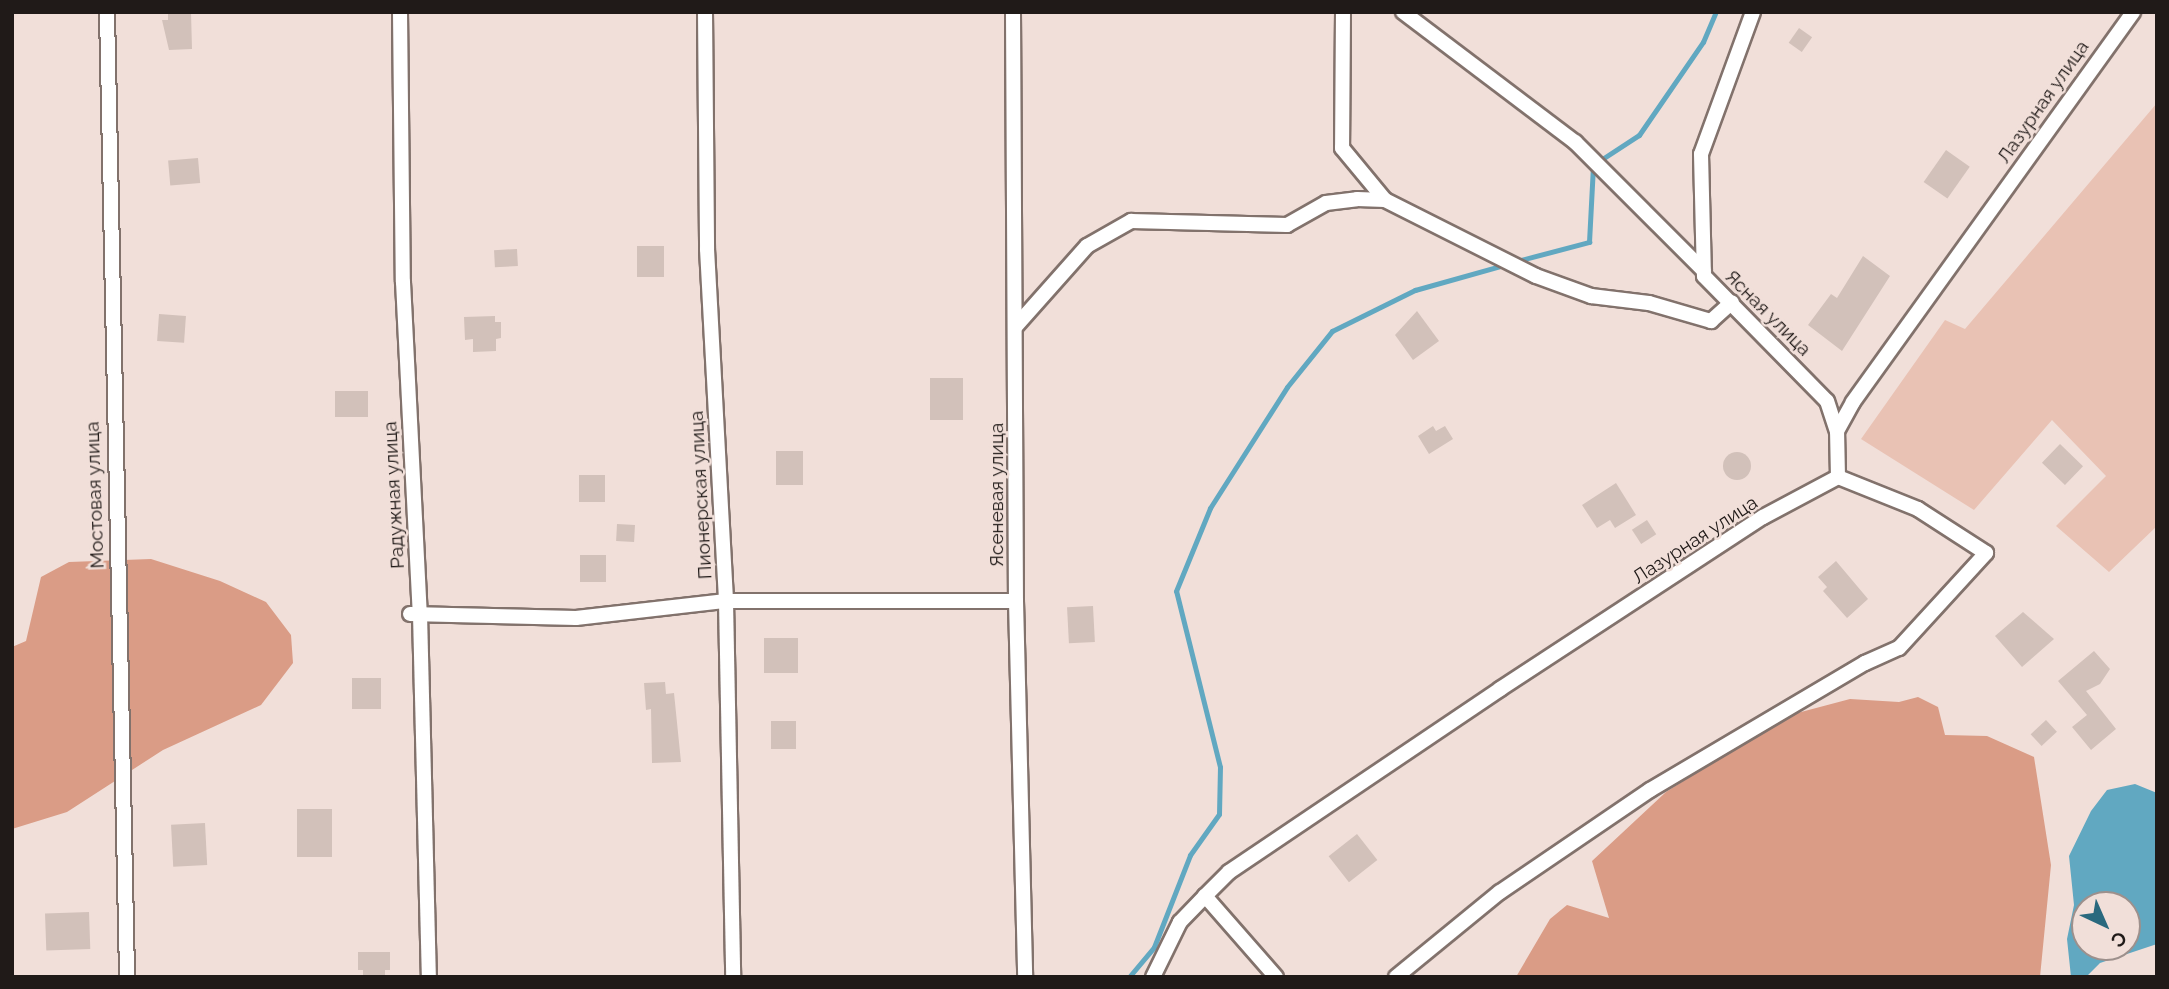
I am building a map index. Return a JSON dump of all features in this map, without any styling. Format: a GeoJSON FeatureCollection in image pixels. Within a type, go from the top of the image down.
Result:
{"type":"FeatureCollection","features":[{"type":"Feature","properties":{"kind":"street","name":"Мостовая улица"},"geometry":{"type":"LineString","coordinates":[[107,12],[127,977]]}},
{"type":"Feature","properties":{"kind":"street","name":"Радужная улица"},"geometry":{"type":"LineString","coordinates":[[400,12],[403,282],[429,977]]}},
{"type":"Feature","properties":{"kind":"street","name":"Пионерская улица"},"geometry":{"type":"LineString","coordinates":[[705,12],[707,249],[726,601],[733,977]]}},
{"type":"Feature","properties":{"kind":"street"},"geometry":{"type":"LineString","coordinates":[[1343,12],[1342,148],[1385,200],[1536,276],[1591,296],[1649,303],[1712,321],[1732,302]]}},
{"type":"Feature","properties":{"kind":"street"},"geometry":{"type":"LineString","coordinates":[[1403,12],[1575,142],[1704,271]]}},
{"type":"Feature","properties":{"kind":"street","name":"Ясная улица"},"geometry":{"type":"LineString","coordinates":[[1753,12],[1701,154],[1704,271],[1827,401],[1837,431]]}},
{"type":"Feature","properties":{"kind":"street","name":"Лазурная улица"},"geometry":{"type":"LineString","coordinates":[[1837,431],[1853,402],[2133,12]]}},
{"type":"Feature","properties":{"kind":"street","name":"Ясеневая улица"},"geometry":{"type":"LineString","coordinates":[[1018,13],[1016,601],[1025,977]]}},
{"type":"Feature","properties":{"kind":"street"},"geometry":{"type":"LineString","coordinates":[[1016,326],[1087,246],[1131,222],[1287,225],[1326,203],[1385,200]]}},
{"type":"Feature","properties":{"kind":"street"},"geometry":{"type":"LineString","coordinates":[[1396,977],[1500,892],[1650,790],[1865,663],[1899,648],[1986,553],[1918,509],[1838,477],[1837,431]]}},
{"type":"Feature","properties":{"kind":"street","name":"Лазурная улица"},"geometry":{"type":"LineString","coordinates":[[1153,977],[1180,922],[1229,872],[1500,689],[1753,524],[1838,477]]}},
{"type":"Feature","properties":{"kind":"street"},"geometry":{"type":"LineString","coordinates":[[415,614],[576,618],[726,601],[1016,601]]}},
{"type":"Feature","properties":{"kind":"street"},"geometry":{"type":"LineString","coordinates":[[1205,896],[1276,977]]}},
{"type":"Feature","properties":{"kind":"shaded area"},"geometry":{"type":"Polygon","coordinates":[[[2157,103],[2157,526],[2109,572],[2056,526],[2106,476],[2052,420],[1974,510],[1861,439],[1945,320],[1965,329],[2157,103]]]}},
{"type":"Feature","properties":{"kind":"shaded area"},"geometry":{"type":"Polygon","coordinates":[[[151,559],[220,581],[266,602],[291,635],[293,663],[261,705],[163,750],[67,812],[12,829],[12,647],[26,641],[41,577],[69,562],[151,559]]]}},
{"type":"Feature","properties":{"kind":"shaded area"},"geometry":{"type":"Polygon","coordinates":[[[1918,697],[1938,707],[1945,735],[1987,736],[2034,757],[2051,865],[2040,977],[1516,977],[1550,919],[1567,905],[1609,918],[1592,861],[1666,792],[1786,716],[1850,699],[1899,702],[1918,697]]]}},
{"type":"Feature","properties":{"kind":"water"},"geometry":{"type":"Polygon","coordinates":[[[2135,784],[2157,793],[2157,944],[2141,949],[2141,891],[2073,891],[2069,856],[2091,811],[2107,790],[2135,784]]]}},
{"type":"Feature","properties":{"kind":"water"},"geometry":{"type":"Polygon","coordinates":[[[2071,920],[2071,961],[2106,961],[2100,963],[2086,977],[2071,977],[2067,939],[2071,920]]]}},
{"type":"Feature","properties":{"kind":"building"},"geometry":{"type":"Polygon","coordinates":[[[168,12],[191,12],[192,49],[169,50],[162,20],[168,20],[168,12]]]}},
{"type":"Feature","properties":{"kind":"building"},"geometry":{"type":"Polygon","coordinates":[[[1799,28],[1812,37],[1802,52],[1789,43],[1799,28]]]}},
{"type":"Feature","properties":{"kind":"building"},"geometry":{"type":"Polygon","coordinates":[[[1946,150],[1970,167],[1947,199],[1924,182],[1946,150]]]}},
{"type":"Feature","properties":{"kind":"building"},"geometry":{"type":"Polygon","coordinates":[[[198,158],[200,183],[170,186],[168,161],[198,158]]]}},
{"type":"Feature","properties":{"kind":"building"},"geometry":{"type":"Polygon","coordinates":[[[637,246],[664,246],[664,277],[637,277],[637,246]]]}},
{"type":"Feature","properties":{"kind":"building"},"geometry":{"type":"Polygon","coordinates":[[[517,249],[518,266],[495,267],[494,250],[517,249]]]}},
{"type":"Feature","properties":{"kind":"building"},"geometry":{"type":"Polygon","coordinates":[[[1863,256],[1890,276],[1842,351],[1808,325],[1831,294],[1837,298],[1863,256]]]}},
{"type":"Feature","properties":{"kind":"building"},"geometry":{"type":"Polygon","coordinates":[[[1417,311],[1439,341],[1413,360],[1395,335],[1417,311]]]}},
{"type":"Feature","properties":{"kind":"building"},"geometry":{"type":"Polygon","coordinates":[[[159,314],[186,316],[184,343],[157,341],[159,314]]]}},
{"type":"Feature","properties":{"kind":"building"},"geometry":{"type":"Polygon","coordinates":[[[495,316],[495,322],[501,322],[501,338],[496,339],[496,351],[473,352],[473,339],[465,340],[464,317],[495,316]]]}},
{"type":"Feature","properties":{"kind":"building"},"geometry":{"type":"Polygon","coordinates":[[[930,378],[963,378],[963,420],[930,420],[930,378]]]}},
{"type":"Feature","properties":{"kind":"building"},"geometry":{"type":"Polygon","coordinates":[[[335,391],[368,391],[368,417],[335,417],[335,391]]]}},
{"type":"Feature","properties":{"kind":"building"},"geometry":{"type":"Polygon","coordinates":[[[1433,426],[1436,431],[1445,426],[1453,439],[1429,454],[1418,436],[1433,426]]]}},
{"type":"Feature","properties":{"kind":"building"},"geometry":{"type":"Polygon","coordinates":[[[2060,444],[2083,466],[2065,485],[2042,463],[2060,444]]]}},
{"type":"Feature","properties":{"kind":"building"},"geometry":{"type":"Polygon","coordinates":[[[776,451],[803,451],[803,485],[776,485],[776,451]]]}},
{"type":"Feature","properties":{"kind":"building"},"geometry":{"type":"Polygon","coordinates":[[[1737,452],[1747,456],[1751,466],[1747,476],[1737,480],[1727,476],[1723,466],[1727,456],[1737,452]]]}},
{"type":"Feature","properties":{"kind":"building"},"geometry":{"type":"Polygon","coordinates":[[[579,475],[605,475],[605,502],[579,502],[579,475]]]}},
{"type":"Feature","properties":{"kind":"building"},"geometry":{"type":"Polygon","coordinates":[[[1616,483],[1636,515],[1615,528],[1610,520],[1597,528],[1582,505],[1616,483]]]}},
{"type":"Feature","properties":{"kind":"building"},"geometry":{"type":"Polygon","coordinates":[[[1647,520],[1656,534],[1641,544],[1632,530],[1647,520]]]}},
{"type":"Feature","properties":{"kind":"building"},"geometry":{"type":"Polygon","coordinates":[[[617,524],[635,525],[634,542],[616,541],[617,524]]]}},
{"type":"Feature","properties":{"kind":"building"},"geometry":{"type":"Polygon","coordinates":[[[580,555],[606,555],[606,582],[580,582],[580,555]]]}},
{"type":"Feature","properties":{"kind":"building"},"geometry":{"type":"Polygon","coordinates":[[[1836,561],[1868,599],[1847,618],[1823,591],[1827,587],[1818,577],[1836,561]]]}},
{"type":"Feature","properties":{"kind":"building"},"geometry":{"type":"Polygon","coordinates":[[[1093,606],[1095,642],[1069,643],[1067,607],[1093,606]]]}},
{"type":"Feature","properties":{"kind":"building"},"geometry":{"type":"Polygon","coordinates":[[[2023,612],[2054,639],[2022,667],[1995,636],[2023,612]]]}},
{"type":"Feature","properties":{"kind":"building"},"geometry":{"type":"Polygon","coordinates":[[[764,638],[798,638],[798,673],[764,673],[764,638]]]}},
{"type":"Feature","properties":{"kind":"building"},"geometry":{"type":"Polygon","coordinates":[[[2094,651],[2110,669],[2100,684],[2086,691],[2116,729],[2091,750],[2072,727],[2087,715],[2058,681],[2094,651]]]}},
{"type":"Feature","properties":{"kind":"building"},"geometry":{"type":"Polygon","coordinates":[[[352,678],[381,678],[381,709],[352,709],[352,678]]]}},
{"type":"Feature","properties":{"kind":"building"},"geometry":{"type":"Polygon","coordinates":[[[665,682],[666,694],[674,693],[681,762],[652,763],[651,709],[646,710],[644,683],[665,682]]]}},
{"type":"Feature","properties":{"kind":"building"},"geometry":{"type":"Polygon","coordinates":[[[2046,720],[2057,732],[2042,746],[2031,734],[2046,720]]]}},
{"type":"Feature","properties":{"kind":"building"},"geometry":{"type":"Polygon","coordinates":[[[771,721],[796,721],[796,749],[771,749],[771,721]]]}},
{"type":"Feature","properties":{"kind":"building"},"geometry":{"type":"Polygon","coordinates":[[[297,809],[332,809],[332,857],[297,857],[297,809]]]}},
{"type":"Feature","properties":{"kind":"building"},"geometry":{"type":"Polygon","coordinates":[[[205,823],[207,865],[173,867],[171,825],[205,823]]]}},
{"type":"Feature","properties":{"kind":"building"},"geometry":{"type":"Polygon","coordinates":[[[1357,834],[1377,860],[1349,882],[1329,856],[1357,834]]]}},
{"type":"Feature","properties":{"kind":"building"},"geometry":{"type":"Polygon","coordinates":[[[89,912],[90,949],[46,951],[45,914],[89,912]]]}},
{"type":"Feature","properties":{"kind":"building"},"geometry":{"type":"Polygon","coordinates":[[[358,952],[390,952],[390,970],[385,970],[385,977],[363,977],[363,970],[358,970],[358,952]]]}},
{"type":"Feature","properties":{"kind":"waterway"},"geometry":{"type":"LineString","coordinates":[[1513,262],[1589,242],[1593,165],[1639,135],[1703,42],[1716,12]]}},
{"type":"Feature","properties":{"kind":"waterway"},"geometry":{"type":"LineString","coordinates":[[1129,977],[1154,947],[1190,855],[1219,814],[1220,767],[1176,591],[1210,508],[1287,387],[1332,331],[1415,290],[1504,265]]}}]}
